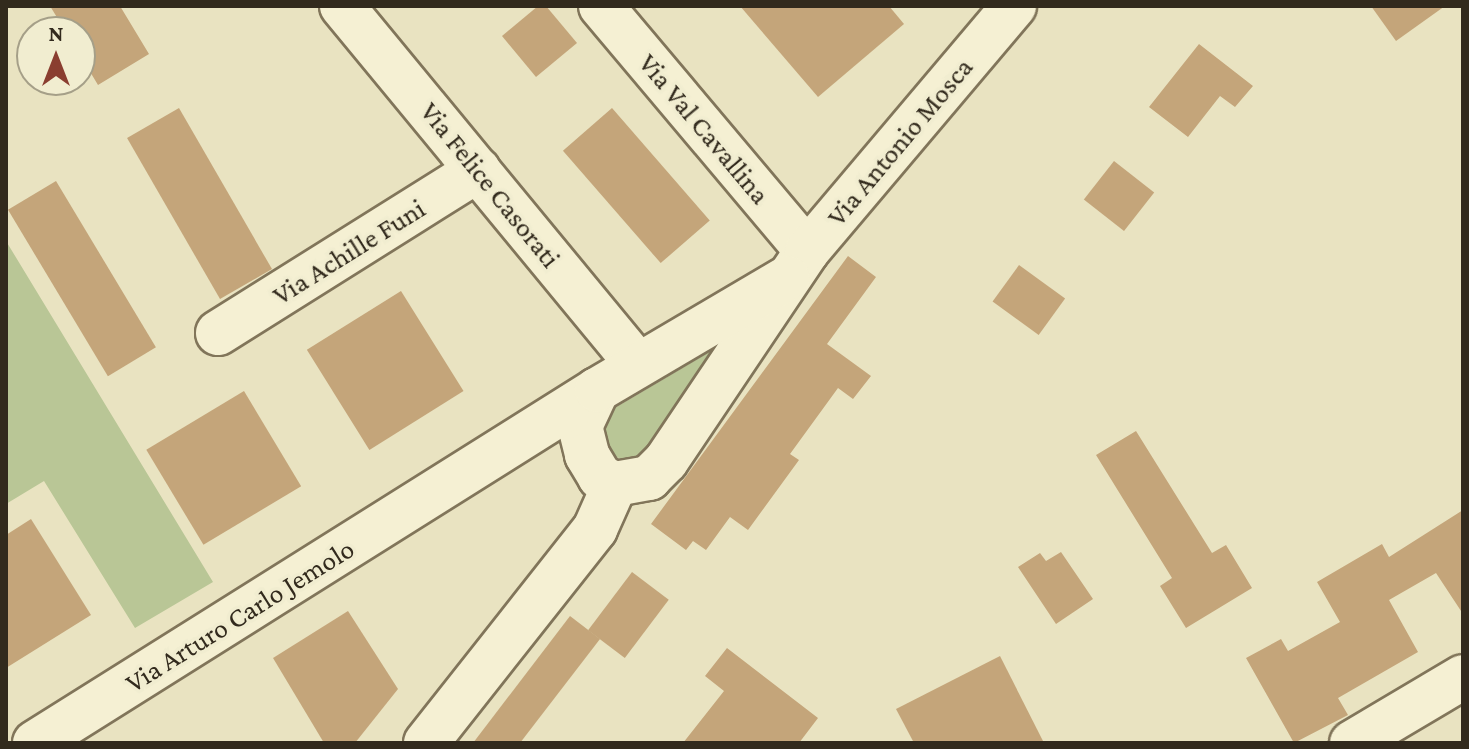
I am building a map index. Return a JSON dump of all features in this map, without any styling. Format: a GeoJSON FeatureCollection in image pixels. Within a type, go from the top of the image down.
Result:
{"type":"FeatureCollection","features":[{"type":"Feature","properties":{"kind":"street","name":"Via Felice Casorati"},"geometry":{"type":"LineString","coordinates":[[342,6],[638,365]]}},
{"type":"Feature","properties":{"kind":"street","name":"Via Val Cavallina"},"geometry":{"type":"LineString","coordinates":[[601,6],[797,265]]}},
{"type":"Feature","properties":{"kind":"street","name":"Via Antonio Mosca"},"geometry":{"type":"LineString","coordinates":[[797,265],[1014,6]]}},
{"type":"Feature","properties":{"kind":"street","name":"Via Achille Funi"},"geometry":{"type":"LineString","coordinates":[[218,333],[478,170]]}},
{"type":"Feature","properties":{"kind":"street","name":"Via Arturo Carlo Jemolo"},"geometry":{"type":"LineString","coordinates":[[35,743],[445,489],[797,265]]}},
{"type":"Feature","properties":{"kind":"street","name":"Via Arturo Carlo Jemolo"},"geometry":{"type":"LineString","coordinates":[[445,489],[531,458],[649,478],[666,461],[797,265]]}},
{"type":"Feature","properties":{"kind":"street"},"geometry":{"type":"LineString","coordinates":[[426,743],[595,529],[601,470],[580,426],[597,390]]}},
{"type":"Feature","properties":{"kind":"street"},"geometry":{"type":"LineString","coordinates":[[1352,743],[1463,677]]}},
{"type":"Feature","properties":{"kind":"green space"},"geometry":{"type":"Polygon","coordinates":[[[6,241],[213,582],[135,628],[44,481],[6,504],[6,241]]]}},
{"type":"Feature","properties":{"kind":"green space"},"geometry":{"type":"Polygon","coordinates":[[[716,348],[719,354],[645,452],[627,461],[608,454],[598,423],[608,412],[716,348]]]}},
{"type":"Feature","properties":{"kind":"building"},"geometry":{"type":"Polygon","coordinates":[[[50,6],[120,6],[149,54],[98,85],[96,16],[56,16],[50,6]]]}},
{"type":"Feature","properties":{"kind":"building"},"geometry":{"type":"Polygon","coordinates":[[[538,6],[546,6],[577,43],[536,77],[502,36],[538,6]]]}},
{"type":"Feature","properties":{"kind":"building"},"geometry":{"type":"Polygon","coordinates":[[[740,6],[889,6],[904,24],[818,97],[740,6]]]}},
{"type":"Feature","properties":{"kind":"building"},"geometry":{"type":"Polygon","coordinates":[[[1371,6],[1445,6],[1396,41],[1371,6]]]}},
{"type":"Feature","properties":{"kind":"building"},"geometry":{"type":"Polygon","coordinates":[[[1199,44],[1253,86],[1235,107],[1220,96],[1188,137],[1149,107],[1199,44]]]}},
{"type":"Feature","properties":{"kind":"building"},"geometry":{"type":"Polygon","coordinates":[[[179,108],[272,269],[220,299],[127,138],[179,108]]]}},
{"type":"Feature","properties":{"kind":"building"},"geometry":{"type":"Polygon","coordinates":[[[612,108],[710,220],[661,263],[563,151],[612,108]]]}},
{"type":"Feature","properties":{"kind":"building"},"geometry":{"type":"Polygon","coordinates":[[[1114,161],[1154,192],[1124,231],[1084,200],[1114,161]]]}},
{"type":"Feature","properties":{"kind":"building"},"geometry":{"type":"Polygon","coordinates":[[[56,181],[156,347],[108,376],[8,210],[56,181]]]}},
{"type":"Feature","properties":{"kind":"building"},"geometry":{"type":"Polygon","coordinates":[[[848,256],[876,277],[827,344],[871,376],[853,399],[838,388],[790,454],[799,460],[748,530],[730,517],[706,550],[693,541],[686,550],[651,524],[848,256]]]}},
{"type":"Feature","properties":{"kind":"building"},"geometry":{"type":"Polygon","coordinates":[[[1019,265],[1065,299],[1039,335],[993,301],[1019,265]]]}},
{"type":"Feature","properties":{"kind":"building"},"geometry":{"type":"Polygon","coordinates":[[[401,291],[464,391],[369,450],[307,350],[401,291]]]}},
{"type":"Feature","properties":{"kind":"building"},"geometry":{"type":"Polygon","coordinates":[[[244,391],[301,486],[203,545],[146,450],[244,391]]]}},
{"type":"Feature","properties":{"kind":"building"},"geometry":{"type":"Polygon","coordinates":[[[1136,431],[1212,553],[1226,545],[1252,588],[1186,628],[1160,586],[1172,578],[1096,455],[1136,431]]]}},
{"type":"Feature","properties":{"kind":"building"},"geometry":{"type":"Polygon","coordinates":[[[1463,510],[1463,614],[1436,573],[1389,600],[1418,652],[1338,698],[1348,715],[1294,743],[1246,658],[1281,639],[1288,651],[1340,622],[1317,582],[1382,544],[1389,557],[1463,510]]]}},
{"type":"Feature","properties":{"kind":"building"},"geometry":{"type":"Polygon","coordinates":[[[31,519],[91,615],[6,668],[6,535],[31,519]]]}},
{"type":"Feature","properties":{"kind":"building"},"geometry":{"type":"Polygon","coordinates":[[[1061,552],[1093,599],[1056,624],[1018,567],[1040,553],[1046,561],[1061,552]]]}},
{"type":"Feature","properties":{"kind":"building"},"geometry":{"type":"Polygon","coordinates":[[[632,572],[669,600],[625,658],[588,630],[632,572]]]}},
{"type":"Feature","properties":{"kind":"building"},"geometry":{"type":"Polygon","coordinates":[[[348,611],[398,689],[355,743],[324,743],[273,658],[348,611]]]}},
{"type":"Feature","properties":{"kind":"building"},"geometry":{"type":"Polygon","coordinates":[[[570,616],[600,639],[520,743],[473,743],[570,616]]]}},
{"type":"Feature","properties":{"kind":"building"},"geometry":{"type":"Polygon","coordinates":[[[727,648],[818,718],[799,743],[683,743],[724,691],[705,676],[727,648]]]}},
{"type":"Feature","properties":{"kind":"building"},"geometry":{"type":"Polygon","coordinates":[[[1000,656],[1044,743],[914,743],[896,709],[1000,656]]]}}]}
